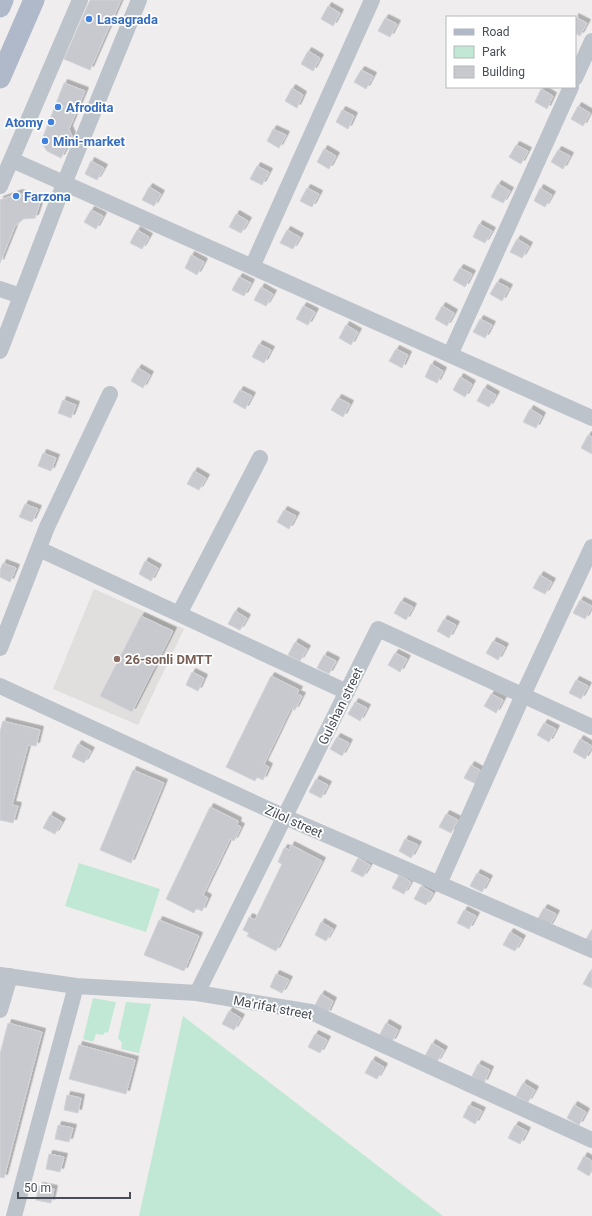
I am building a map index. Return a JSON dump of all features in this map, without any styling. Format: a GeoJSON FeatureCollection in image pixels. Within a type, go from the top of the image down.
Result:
{"type":"FeatureCollection","features":[{"type":"Feature","properties":{"kind":"main road"},"geometry":{"type":"LineString","coordinates":[[0,7],[3,0]]}},
{"type":"Feature","properties":{"kind":"main road"},"geometry":{"type":"LineString","coordinates":[[0,78],[34,0]]}},
{"type":"Feature","properties":{"kind":"street"},"geometry":{"type":"LineString","coordinates":[[0,186],[80,0]]}},
{"type":"Feature","properties":{"kind":"street"},"geometry":{"type":"LineString","coordinates":[[0,351],[64,184],[139,0]]}},
{"type":"Feature","properties":{"kind":"street"},"geometry":{"type":"LineString","coordinates":[[252,267],[372,0]]}},
{"type":"Feature","properties":{"kind":"street"},"geometry":{"type":"LineString","coordinates":[[576,76],[592,41]]}},
{"type":"Feature","properties":{"kind":"street"},"geometry":{"type":"LineString","coordinates":[[450,355],[571,88]]}},
{"type":"Feature","properties":{"kind":"street"},"geometry":{"type":"LineString","coordinates":[[12,160],[592,418]]}},
{"type":"Feature","properties":{"kind":"street"},"geometry":{"type":"LineString","coordinates":[[0,289],[21,296]]}},
{"type":"Feature","properties":{"kind":"street"},"geometry":{"type":"LineString","coordinates":[[0,648],[39,549],[110,394]]}},
{"type":"Feature","properties":{"kind":"street"},"geometry":{"type":"LineString","coordinates":[[179,614],[260,458]]}},
{"type":"Feature","properties":{"kind":"street"},"geometry":{"type":"LineString","coordinates":[[439,884],[523,695],[592,547]]}},
{"type":"Feature","properties":{"kind":"street"},"geometry":{"type":"LineString","coordinates":[[39,549],[347,692]]}},
{"type":"Feature","properties":{"kind":"street","name":"Gulshan street"},"geometry":{"type":"LineString","coordinates":[[197,993],[378,629],[592,727]]}},
{"type":"Feature","properties":{"kind":"street","name":"Zilol street"},"geometry":{"type":"LineString","coordinates":[[0,686],[285,818],[592,950]]}},
{"type":"Feature","properties":{"kind":"street"},"geometry":{"type":"LineString","coordinates":[[0,1010],[5,975]]}},
{"type":"Feature","properties":{"kind":"street","name":"Ma'rifat street"},"geometry":{"type":"LineString","coordinates":[[5,975],[76,986],[197,993],[311,1012],[592,1140]]}},
{"type":"Feature","properties":{"kind":"street"},"geometry":{"type":"LineString","coordinates":[[14,1216],[76,986]]}},
{"type":"Feature","properties":{"kind":"shaded area","name":"26-sonli DMTT"},"geometry":{"type":"Polygon","coordinates":[[[94,589],[184,629],[138,725],[53,689],[94,589]]]}},
{"type":"Feature","properties":{"kind":"green space"},"geometry":{"type":"Polygon","coordinates":[[[79,863],[160,889],[146,932],[65,906],[79,863]]]}},
{"type":"Feature","properties":{"kind":"green space"},"geometry":{"type":"Polygon","coordinates":[[[93,998],[116,1002],[108,1033],[105,1032],[103,1035],[96,1034],[93,1042],[83,1039],[93,998]]]}},
{"type":"Feature","properties":{"kind":"green space"},"geometry":{"type":"Polygon","coordinates":[[[126,1002],[151,1004],[139,1053],[121,1049],[122,1043],[118,1038],[126,1002]]]}},
{"type":"Feature","properties":{"kind":"green space"},"geometry":{"type":"Polygon","coordinates":[[[183,1016],[443,1216],[139,1216],[183,1016]]]}},
{"type":"Feature","properties":{"kind":"building"},"geometry":{"type":"Polygon","coordinates":[[[90,0],[121,0],[90,70],[64,59],[90,0]]]}},
{"type":"Feature","properties":{"kind":"building"},"geometry":{"type":"Polygon","coordinates":[[[328,6],[340,13],[333,26],[321,19],[328,6]]]}},
{"type":"Feature","properties":{"kind":"building"},"geometry":{"type":"Polygon","coordinates":[[[385,18],[397,24],[390,37],[378,31],[385,18]]]}},
{"type":"Feature","properties":{"kind":"building"},"geometry":{"type":"Polygon","coordinates":[[[576,18],[587,23],[580,36],[576,34],[576,18]]]}},
{"type":"Feature","properties":{"kind":"building"},"geometry":{"type":"Polygon","coordinates":[[[308,51],[320,58],[313,71],[301,64],[308,51]]]}},
{"type":"Feature","properties":{"kind":"building"},"geometry":{"type":"Polygon","coordinates":[[[361,70],[373,76],[366,89],[354,82],[361,70]]]}},
{"type":"Feature","properties":{"kind":"building"},"geometry":{"type":"Polygon","coordinates":[[[64,83],[85,91],[69,129],[72,136],[61,158],[47,151],[43,145],[43,137],[64,83]]]}},
{"type":"Feature","properties":{"kind":"building"},"geometry":{"type":"Polygon","coordinates":[[[292,88],[303,95],[297,108],[285,101],[292,88]]]}},
{"type":"Feature","properties":{"kind":"building"},"geometry":{"type":"Polygon","coordinates":[[[541,89],[553,96],[547,109],[535,102],[541,89]]]}},
{"type":"Feature","properties":{"kind":"building"},"geometry":{"type":"Polygon","coordinates":[[[578,106],[590,113],[583,126],[571,119],[578,106]]]}},
{"type":"Feature","properties":{"kind":"building"},"geometry":{"type":"Polygon","coordinates":[[[342,110],[354,116],[348,129],[336,122],[342,110]]]}},
{"type":"Feature","properties":{"kind":"building"},"geometry":{"type":"Polygon","coordinates":[[[273,129],[286,135],[279,148],[267,141],[273,129]]]}},
{"type":"Feature","properties":{"kind":"building"},"geometry":{"type":"Polygon","coordinates":[[[516,145],[528,151],[521,164],[509,157],[516,145]]]}},
{"type":"Feature","properties":{"kind":"building"},"geometry":{"type":"Polygon","coordinates":[[[324,149],[336,156],[329,169],[317,162],[324,149]]]}},
{"type":"Feature","properties":{"kind":"building"},"geometry":{"type":"Polygon","coordinates":[[[558,150],[570,156],[563,169],[551,162],[558,150]]]}},
{"type":"Feature","properties":{"kind":"building"},"geometry":{"type":"Polygon","coordinates":[[[91,161],[104,168],[97,180],[85,174],[91,161]]]}},
{"type":"Feature","properties":{"kind":"building"},"geometry":{"type":"Polygon","coordinates":[[[257,166],[269,172],[262,185],[250,179],[257,166]]]}},
{"type":"Feature","properties":{"kind":"building"},"geometry":{"type":"Polygon","coordinates":[[[498,184],[510,191],[503,203],[491,197],[498,184]]]}},
{"type":"Feature","properties":{"kind":"building"},"geometry":{"type":"Polygon","coordinates":[[[149,187],[161,194],[154,206],[142,200],[149,187]]]}},
{"type":"Feature","properties":{"kind":"building"},"geometry":{"type":"Polygon","coordinates":[[[307,188],[319,194],[312,207],[300,201],[307,188]]]}},
{"type":"Feature","properties":{"kind":"building"},"geometry":{"type":"Polygon","coordinates":[[[540,188],[552,195],[545,207],[534,201],[540,188]]]}},
{"type":"Feature","properties":{"kind":"building"},"geometry":{"type":"Polygon","coordinates":[[[19,193],[41,200],[35,218],[23,219],[15,226],[0,263],[0,200],[19,193]]]}},
{"type":"Feature","properties":{"kind":"building"},"geometry":{"type":"Polygon","coordinates":[[[91,210],[103,216],[96,229],[84,222],[91,210]]]}},
{"type":"Feature","properties":{"kind":"building"},"geometry":{"type":"Polygon","coordinates":[[[236,214],[248,221],[241,233],[229,227],[236,214]]]}},
{"type":"Feature","properties":{"kind":"building"},"geometry":{"type":"Polygon","coordinates":[[[479,224],[492,231],[485,243],[473,237],[479,224]]]}},
{"type":"Feature","properties":{"kind":"building"},"geometry":{"type":"Polygon","coordinates":[[[137,230],[149,237],[142,249],[130,243],[137,230]]]}},
{"type":"Feature","properties":{"kind":"building"},"geometry":{"type":"Polygon","coordinates":[[[287,230],[300,237],[293,249],[280,243],[287,230]]]}},
{"type":"Feature","properties":{"kind":"building"},"geometry":{"type":"Polygon","coordinates":[[[517,239],[529,246],[522,258],[510,252],[517,239]]]}},
{"type":"Feature","properties":{"kind":"building"},"geometry":{"type":"Polygon","coordinates":[[[191,255],[204,262],[197,275],[185,268],[191,255]]]}},
{"type":"Feature","properties":{"kind":"building"},"geometry":{"type":"Polygon","coordinates":[[[460,268],[472,274],[465,287],[453,280],[460,268]]]}},
{"type":"Feature","properties":{"kind":"building"},"geometry":{"type":"Polygon","coordinates":[[[239,277],[251,283],[244,296],[232,290],[239,277]]]}},
{"type":"Feature","properties":{"kind":"building"},"geometry":{"type":"Polygon","coordinates":[[[497,282],[509,288],[502,301],[490,294],[497,282]]]}},
{"type":"Feature","properties":{"kind":"building"},"geometry":{"type":"Polygon","coordinates":[[[261,287],[273,294],[266,306],[254,300],[261,287]]]}},
{"type":"Feature","properties":{"kind":"building"},"geometry":{"type":"Polygon","coordinates":[[[303,306],[315,312],[308,325],[296,319],[303,306]]]}},
{"type":"Feature","properties":{"kind":"building"},"geometry":{"type":"Polygon","coordinates":[[[442,306],[454,313],[447,326],[435,319],[442,306]]]}},
{"type":"Feature","properties":{"kind":"building"},"geometry":{"type":"Polygon","coordinates":[[[480,319],[492,325],[485,338],[473,332],[480,319]]]}},
{"type":"Feature","properties":{"kind":"building"},"geometry":{"type":"Polygon","coordinates":[[[346,325],[358,332],[351,345],[339,338],[346,325]]]}},
{"type":"Feature","properties":{"kind":"building"},"geometry":{"type":"Polygon","coordinates":[[[259,344],[271,350],[264,363],[252,357],[259,344]]]}},
{"type":"Feature","properties":{"kind":"building"},"geometry":{"type":"Polygon","coordinates":[[[396,349],[408,355],[402,368],[389,361],[396,349]]]}},
{"type":"Feature","properties":{"kind":"building"},"geometry":{"type":"Polygon","coordinates":[[[431,364],[443,371],[437,383],[425,377],[431,364]]]}},
{"type":"Feature","properties":{"kind":"building"},"geometry":{"type":"Polygon","coordinates":[[[138,368],[150,375],[143,388],[131,381],[138,368]]]}},
{"type":"Feature","properties":{"kind":"building"},"geometry":{"type":"Polygon","coordinates":[[[460,377],[472,384],[465,397],[453,390],[460,377]]]}},
{"type":"Feature","properties":{"kind":"building"},"geometry":{"type":"Polygon","coordinates":[[[484,388],[496,395],[489,407],[477,401],[484,388]]]}},
{"type":"Feature","properties":{"kind":"building"},"geometry":{"type":"Polygon","coordinates":[[[240,390],[252,396],[245,409],[233,402],[240,390]]]}},
{"type":"Feature","properties":{"kind":"building"},"geometry":{"type":"Polygon","coordinates":[[[338,398],[350,404],[343,417],[331,410],[338,398]]]}},
{"type":"Feature","properties":{"kind":"building"},"geometry":{"type":"Polygon","coordinates":[[[63,400],[76,405],[71,418],[58,413],[63,400]]]}},
{"type":"Feature","properties":{"kind":"building"},"geometry":{"type":"Polygon","coordinates":[[[530,409],[542,416],[536,428],[523,422],[530,409]]]}},
{"type":"Feature","properties":{"kind":"building"},"geometry":{"type":"Polygon","coordinates":[[[588,435],[592,437],[592,454],[581,448],[588,435]]]}},
{"type":"Feature","properties":{"kind":"building"},"geometry":{"type":"Polygon","coordinates":[[[43,453],[56,458],[51,471],[38,466],[43,453]]]}},
{"type":"Feature","properties":{"kind":"building"},"geometry":{"type":"Polygon","coordinates":[[[194,471],[206,478],[199,490],[187,484],[194,471]]]}},
{"type":"Feature","properties":{"kind":"building"},"geometry":{"type":"Polygon","coordinates":[[[25,504],[38,509],[32,522],[19,517],[25,504]]]}},
{"type":"Feature","properties":{"kind":"building"},"geometry":{"type":"Polygon","coordinates":[[[284,510],[296,516],[289,529],[277,522],[284,510]]]}},
{"type":"Feature","properties":{"kind":"building"},"geometry":{"type":"Polygon","coordinates":[[[145,561],[158,568],[151,581],[139,574],[145,561]]]}},
{"type":"Feature","properties":{"kind":"building"},"geometry":{"type":"Polygon","coordinates":[[[3,563],[16,568],[10,582],[0,577],[0,570],[3,563]]]}},
{"type":"Feature","properties":{"kind":"building"},"geometry":{"type":"Polygon","coordinates":[[[540,575],[552,582],[545,594],[533,588],[540,575]]]}},
{"type":"Feature","properties":{"kind":"building"},"geometry":{"type":"Polygon","coordinates":[[[580,600],[592,606],[585,619],[573,613],[580,600]]]}},
{"type":"Feature","properties":{"kind":"building"},"geometry":{"type":"Polygon","coordinates":[[[401,601],[413,607],[406,620],[394,613],[401,601]]]}},
{"type":"Feature","properties":{"kind":"building"},"geometry":{"type":"Polygon","coordinates":[[[235,611],[247,618],[240,630],[228,624],[235,611]]]}},
{"type":"Feature","properties":{"kind":"building"},"geometry":{"type":"Polygon","coordinates":[[[141,616],[173,631],[132,712],[100,696],[141,616]]]}},
{"type":"Feature","properties":{"kind":"building"},"geometry":{"type":"Polygon","coordinates":[[[444,619],[456,625],[449,638],[437,631],[444,619]]]}},
{"type":"Feature","properties":{"kind":"building"},"geometry":{"type":"Polygon","coordinates":[[[493,641],[505,647],[498,660],[486,653],[493,641]]]}},
{"type":"Feature","properties":{"kind":"building"},"geometry":{"type":"Polygon","coordinates":[[[295,642],[307,649],[300,661],[288,655],[295,642]]]}},
{"type":"Feature","properties":{"kind":"building"},"geometry":{"type":"Polygon","coordinates":[[[395,653],[407,659],[400,672],[388,665],[395,653]]]}},
{"type":"Feature","properties":{"kind":"building"},"geometry":{"type":"Polygon","coordinates":[[[324,655],[336,661],[329,674],[317,668],[324,655]]]}},
{"type":"Feature","properties":{"kind":"building"},"geometry":{"type":"Polygon","coordinates":[[[192,672],[204,678],[198,691],[186,685],[192,672]]]}},
{"type":"Feature","properties":{"kind":"building"},"geometry":{"type":"Polygon","coordinates":[[[271,676],[299,690],[297,694],[302,696],[295,710],[291,708],[264,764],[269,767],[263,780],[257,777],[255,781],[226,767],[271,676]]]}},
{"type":"Feature","properties":{"kind":"building"},"geometry":{"type":"Polygon","coordinates":[[[576,680],[588,686],[581,699],[569,693],[576,680]]]}},
{"type":"Feature","properties":{"kind":"building"},"geometry":{"type":"Polygon","coordinates":[[[491,694],[503,700],[496,713],[484,706],[491,694]]]}},
{"type":"Feature","properties":{"kind":"building"},"geometry":{"type":"Polygon","coordinates":[[[355,702],[367,708],[360,721],[348,714],[355,702]]]}},
{"type":"Feature","properties":{"kind":"building"},"geometry":{"type":"Polygon","coordinates":[[[3,721],[40,730],[36,746],[28,745],[12,805],[18,806],[13,823],[0,820],[0,732],[3,721]]]}},
{"type":"Feature","properties":{"kind":"building"},"geometry":{"type":"Polygon","coordinates":[[[544,723],[556,729],[549,742],[537,735],[544,723]]]}},
{"type":"Feature","properties":{"kind":"building"},"geometry":{"type":"Polygon","coordinates":[[[337,737],[349,743],[342,756],[330,749],[337,737]]]}},
{"type":"Feature","properties":{"kind":"building"},"geometry":{"type":"Polygon","coordinates":[[[580,739],[592,746],[585,759],[573,752],[580,739]]]}},
{"type":"Feature","properties":{"kind":"building"},"geometry":{"type":"Polygon","coordinates":[[[78,744],[91,751],[84,763],[72,757],[78,744]]]}},
{"type":"Feature","properties":{"kind":"building"},"geometry":{"type":"Polygon","coordinates":[[[471,765],[483,772],[476,784],[464,778],[471,765]]]}},
{"type":"Feature","properties":{"kind":"building"},"geometry":{"type":"Polygon","coordinates":[[[133,770],[164,783],[131,863],[100,850],[133,770]]]}},
{"type":"Feature","properties":{"kind":"building"},"geometry":{"type":"Polygon","coordinates":[[[316,779],[328,785],[321,798],[309,792],[316,779]]]}},
{"type":"Feature","properties":{"kind":"building"},"geometry":{"type":"Polygon","coordinates":[[[210,807],[238,821],[237,825],[241,827],[234,841],[230,839],[203,895],[208,898],[202,911],[196,908],[194,913],[166,899],[210,807]]]}},
{"type":"Feature","properties":{"kind":"building"},"geometry":{"type":"Polygon","coordinates":[[[446,814],[458,820],[451,833],[439,827],[446,814]]]}},
{"type":"Feature","properties":{"kind":"building"},"geometry":{"type":"Polygon","coordinates":[[[50,815],[62,822],[55,834],[43,828],[50,815]]]}},
{"type":"Feature","properties":{"kind":"building"},"geometry":{"type":"Polygon","coordinates":[[[405,839],[418,845],[411,858],[399,851],[405,839]]]}},
{"type":"Feature","properties":{"kind":"building"},"geometry":{"type":"Polygon","coordinates":[[[291,845],[322,861],[276,951],[247,936],[249,933],[243,930],[249,917],[255,920],[282,864],[278,862],[284,848],[289,850],[291,845]]]}},
{"type":"Feature","properties":{"kind":"building"},"geometry":{"type":"Polygon","coordinates":[[[358,858],[370,865],[363,877],[351,871],[358,858]]]}},
{"type":"Feature","properties":{"kind":"building"},"geometry":{"type":"Polygon","coordinates":[[[477,873],[489,879],[482,892],[470,886],[477,873]]]}},
{"type":"Feature","properties":{"kind":"building"},"geometry":{"type":"Polygon","coordinates":[[[399,875],[411,882],[404,894],[392,888],[399,875]]]}},
{"type":"Feature","properties":{"kind":"building"},"geometry":{"type":"Polygon","coordinates":[[[421,886],[433,893],[426,905],[414,899],[421,886]]]}},
{"type":"Feature","properties":{"kind":"building"},"geometry":{"type":"Polygon","coordinates":[[[544,908],[556,914],[549,927],[537,920],[544,908]]]}},
{"type":"Feature","properties":{"kind":"building"},"geometry":{"type":"Polygon","coordinates":[[[464,910],[476,916],[469,929],[457,923],[464,910]]]}},
{"type":"Feature","properties":{"kind":"building"},"geometry":{"type":"Polygon","coordinates":[[[159,920],[199,936],[184,971],[144,955],[159,920]]]}},
{"type":"Feature","properties":{"kind":"building"},"geometry":{"type":"Polygon","coordinates":[[[321,922],[333,929],[326,941],[315,935],[321,922]]]}},
{"type":"Feature","properties":{"kind":"building"},"geometry":{"type":"Polygon","coordinates":[[[592,929],[592,945],[585,941],[592,929]]]}},
{"type":"Feature","properties":{"kind":"building"},"geometry":{"type":"Polygon","coordinates":[[[510,932],[522,939],[515,951],[503,945],[510,932]]]}},
{"type":"Feature","properties":{"kind":"building"},"geometry":{"type":"Polygon","coordinates":[[[590,971],[592,972],[592,988],[583,984],[590,971]]]}},
{"type":"Feature","properties":{"kind":"building"},"geometry":{"type":"Polygon","coordinates":[[[276,974],[289,980],[282,993],[270,987],[276,974]]]}},
{"type":"Feature","properties":{"kind":"building"},"geometry":{"type":"Polygon","coordinates":[[[321,994],[333,1001],[327,1014],[314,1007],[321,994]]]}},
{"type":"Feature","properties":{"kind":"building"},"geometry":{"type":"Polygon","coordinates":[[[229,1011],[241,1018],[234,1030],[222,1024],[229,1011]]]}},
{"type":"Feature","properties":{"kind":"building"},"geometry":{"type":"Polygon","coordinates":[[[8,1023],[42,1032],[4,1178],[0,1177],[0,1054],[8,1023]]]}},
{"type":"Feature","properties":{"kind":"building"},"geometry":{"type":"Polygon","coordinates":[[[386,1023],[398,1030],[392,1042],[379,1036],[386,1023]]]}},
{"type":"Feature","properties":{"kind":"building"},"geometry":{"type":"Polygon","coordinates":[[[315,1034],[327,1040],[320,1053],[308,1047],[315,1034]]]}},
{"type":"Feature","properties":{"kind":"building"},"geometry":{"type":"Polygon","coordinates":[[[432,1043],[444,1050],[437,1062],[425,1056],[432,1043]]]}},
{"type":"Feature","properties":{"kind":"building"},"geometry":{"type":"Polygon","coordinates":[[[79,1045],[135,1060],[126,1094],[69,1079],[79,1045]]]}},
{"type":"Feature","properties":{"kind":"building"},"geometry":{"type":"Polygon","coordinates":[[[372,1060],[384,1067],[377,1079],[365,1073],[372,1060]]]}},
{"type":"Feature","properties":{"kind":"building"},"geometry":{"type":"Polygon","coordinates":[[[478,1064],[490,1070],[484,1083],[472,1076],[478,1064]]]}},
{"type":"Feature","properties":{"kind":"building"},"geometry":{"type":"Polygon","coordinates":[[[523,1083],[535,1090],[528,1102],[516,1096],[523,1083]]]}},
{"type":"Feature","properties":{"kind":"building"},"geometry":{"type":"Polygon","coordinates":[[[67,1095],[81,1098],[78,1113],[64,1110],[67,1095]]]}},
{"type":"Feature","properties":{"kind":"building"},"geometry":{"type":"Polygon","coordinates":[[[469,1105],[482,1111],[475,1124],[463,1117],[469,1105]]]}},
{"type":"Feature","properties":{"kind":"building"},"geometry":{"type":"Polygon","coordinates":[[[574,1105],[586,1112],[579,1125],[567,1118],[574,1105]]]}},
{"type":"Feature","properties":{"kind":"building"},"geometry":{"type":"Polygon","coordinates":[[[58,1125],[73,1128],[69,1142],[55,1139],[58,1125]]]}},
{"type":"Feature","properties":{"kind":"building"},"geometry":{"type":"Polygon","coordinates":[[[515,1125],[527,1131],[520,1144],[508,1138],[515,1125]]]}},
{"type":"Feature","properties":{"kind":"building"},"geometry":{"type":"Polygon","coordinates":[[[49,1154],[64,1157],[60,1172],[46,1169],[49,1154]]]}},
{"type":"Feature","properties":{"kind":"building"},"geometry":{"type":"Polygon","coordinates":[[[584,1156],[592,1161],[592,1170],[589,1176],[577,1169],[584,1156]]]}},
{"type":"Feature","properties":{"kind":"building"},"geometry":{"type":"Polygon","coordinates":[[[39,1186],[54,1189],[51,1203],[36,1200],[39,1186]]]}},
{"type":"Feature","properties":{"kind":"place","name":"Lasagrada"},"geometry":{"type":"Point","coordinates":[89,19]}},
{"type":"Feature","properties":{"kind":"place","name":"Afrodita"},"geometry":{"type":"Point","coordinates":[58,107]}},
{"type":"Feature","properties":{"kind":"place","name":"Atomy"},"geometry":{"type":"Point","coordinates":[51,122]}},
{"type":"Feature","properties":{"kind":"place","name":"Mini-market"},"geometry":{"type":"Point","coordinates":[45,141]}},
{"type":"Feature","properties":{"kind":"place","name":"Farzona"},"geometry":{"type":"Point","coordinates":[16,196]}},
{"type":"Feature","properties":{"kind":"place","name":"26-sonli DMTT"},"geometry":{"type":"Point","coordinates":[117,659]}}]}
